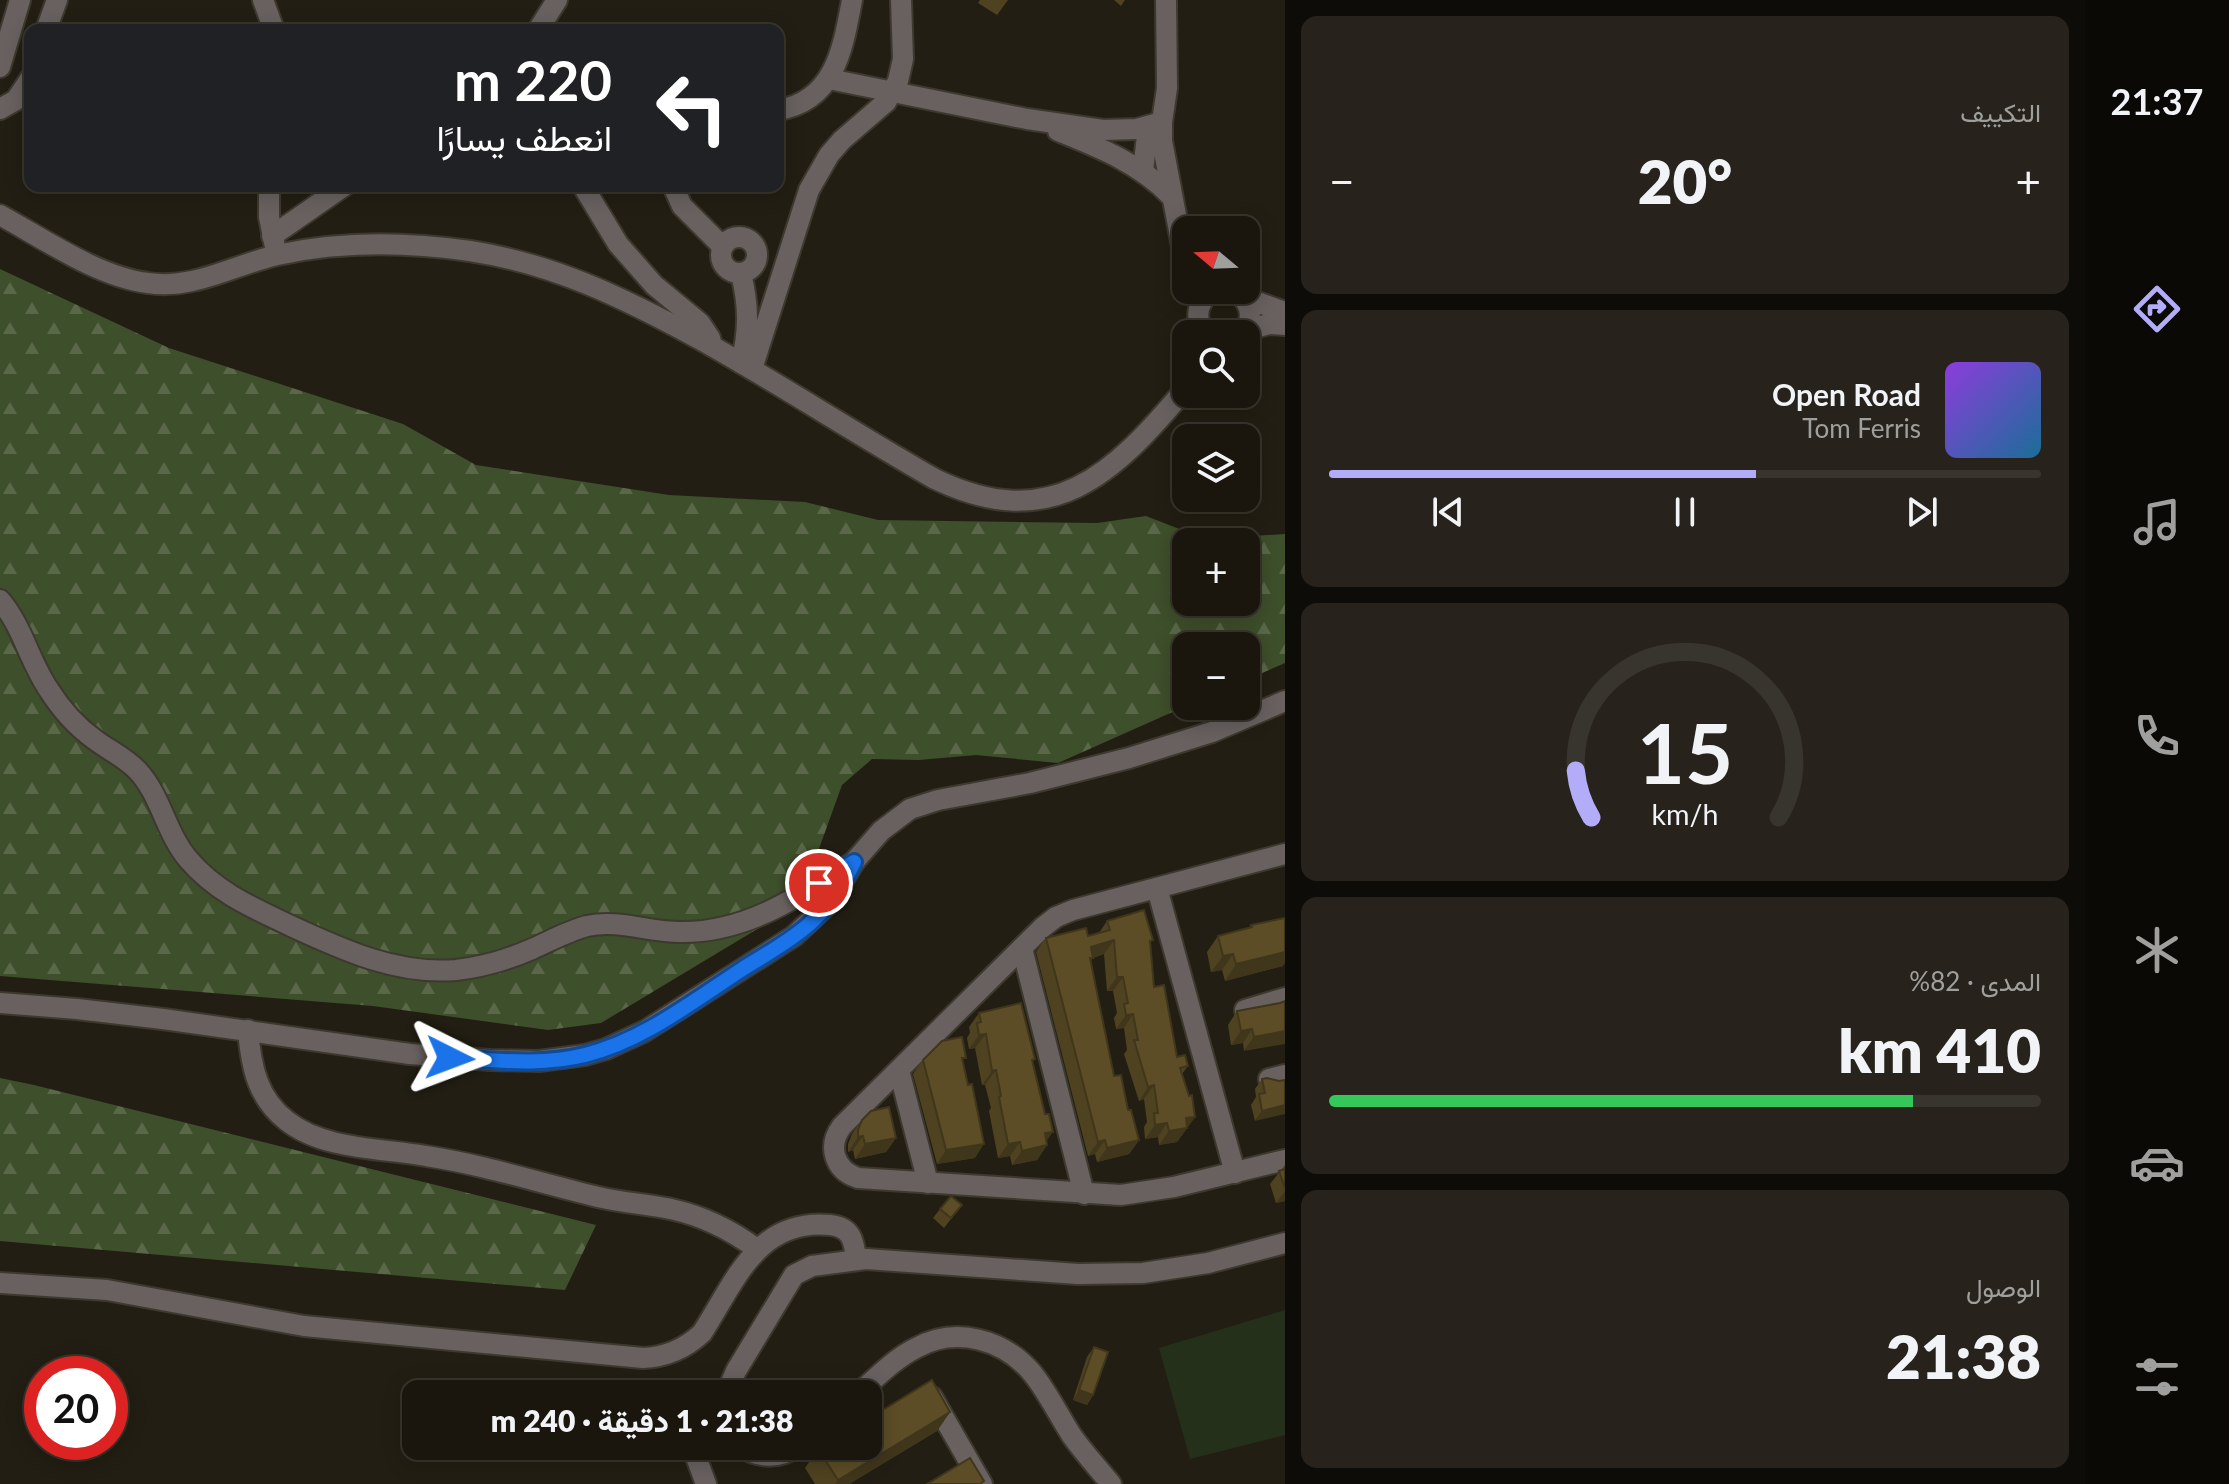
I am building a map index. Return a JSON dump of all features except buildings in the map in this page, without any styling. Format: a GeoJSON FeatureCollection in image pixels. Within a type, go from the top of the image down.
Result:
{"type":"FeatureCollection","features":[{"type":"Feature","properties":{"kind":"street"},"geometry":{"type":"LineString","coordinates":[[48,24],[57,0]]}},
{"type":"Feature","properties":{"kind":"street"},"geometry":{"type":"LineString","coordinates":[[263,0],[272,24]]}},
{"type":"Feature","properties":{"kind":"street"},"geometry":{"type":"LineString","coordinates":[[542,24],[558,0]]}},
{"type":"Feature","properties":{"kind":"street"},"geometry":{"type":"LineString","coordinates":[[556,24],[558,0]]}},
{"type":"Feature","properties":{"kind":"street"},"geometry":{"type":"LineString","coordinates":[[784,109],[808,101],[829,79],[844,37],[852,0]]}},
{"type":"Feature","properties":{"kind":"street"},"geometry":{"type":"LineString","coordinates":[[747,366],[809,190],[842,140],[877,111],[898,81],[903,59],[901,0]]}},
{"type":"Feature","properties":{"kind":"street"},"geometry":{"type":"LineString","coordinates":[[1143,171],[1167,88],[1166,0]]}},
{"type":"Feature","properties":{"kind":"street"},"geometry":{"type":"LineString","coordinates":[[2,55],[12,11]]}},
{"type":"Feature","properties":{"kind":"street"},"geometry":{"type":"LineString","coordinates":[[829,79],[1027,119],[1114,131],[1155,124]]}},
{"type":"Feature","properties":{"kind":"street"},"geometry":{"type":"LineString","coordinates":[[0,109],[16,100],[24,88]]}},
{"type":"Feature","properties":{"kind":"street"},"geometry":{"type":"LineString","coordinates":[[1027,119],[1114,154],[1143,171],[1171,196]]}},
{"type":"Feature","properties":{"kind":"street"},"geometry":{"type":"LineString","coordinates":[[1155,124],[1162,141],[1176,216]]}},
{"type":"Feature","properties":{"kind":"street"},"geometry":{"type":"LineString","coordinates":[[269,192],[274,246]]}},
{"type":"Feature","properties":{"kind":"street"},"geometry":{"type":"LineString","coordinates":[[0,215],[119,276],[145,283],[185,283],[274,246],[337,192]]}},
{"type":"Feature","properties":{"kind":"street"},"geometry":{"type":"LineString","coordinates":[[587,192],[618,244],[654,285],[700,323],[712,346]]}},
{"type":"Feature","properties":{"kind":"street"},"geometry":{"type":"LineString","coordinates":[[676,192],[682,206],[722,246]]}},
{"type":"Feature","properties":{"kind":"street"},"geometry":{"type":"LineString","coordinates":[[744,237],[757,250],[756,263],[741,274],[730,272],[720,258],[722,246],[731,238],[744,237]]}},
{"type":"Feature","properties":{"kind":"street"},"geometry":{"type":"LineString","coordinates":[[274,246],[382,244],[438,247],[506,258],[575,277],[627,300],[712,346],[935,479],[967,494],[999,501],[1030,501],[1071,492],[1133,447],[1172,406]]}},
{"type":"Feature","properties":{"kind":"street"},"geometry":{"type":"LineString","coordinates":[[741,274],[748,309],[747,366]]}},
{"type":"Feature","properties":{"kind":"street"},"geometry":{"type":"LineString","coordinates":[[1260,303],[1285,312]]}},
{"type":"Feature","properties":{"kind":"street"},"geometry":{"type":"LineString","coordinates":[[1260,327],[1285,325]]}},
{"type":"Feature","properties":{"kind":"street"},"geometry":{"type":"LineString","coordinates":[[0,600],[20,629],[39,674],[53,697],[81,728],[137,770],[153,793],[176,842],[199,872],[235,900],[323,942],[375,960],[425,970],[456,970],[505,959],[592,925],[615,924],[681,933],[724,928],[765,914],[854,862]]}},
{"type":"Feature","properties":{"kind":"street"},"geometry":{"type":"LineString","coordinates":[[0,1003],[77,1009],[450,1058],[539,1061],[585,1055],[645,1031],[794,936],[829,903],[854,862],[890,822],[910,809],[1144,754],[1212,732],[1285,701]]}},
{"type":"Feature","properties":{"kind":"street"},"geometry":{"type":"LineString","coordinates":[[1285,854],[1064,913],[1049,922],[842,1126],[835,1138],[834,1153],[840,1166],[858,1178],[1121,1195],[1157,1191],[1285,1160]]}},
{"type":"Feature","properties":{"kind":"street"},"geometry":{"type":"LineString","coordinates":[[1157,888],[1235,1173]]}},
{"type":"Feature","properties":{"kind":"street"},"geometry":{"type":"LineString","coordinates":[[1022,948],[1084,1194]]}},
{"type":"Feature","properties":{"kind":"street"},"geometry":{"type":"LineString","coordinates":[[1245,1010],[1285,998]]}},
{"type":"Feature","properties":{"kind":"street"},"geometry":{"type":"LineString","coordinates":[[248,1030],[254,1075],[263,1096],[279,1115],[313,1137],[440,1158],[600,1197],[673,1210],[726,1229],[757,1249]]}},
{"type":"Feature","properties":{"kind":"street"},"geometry":{"type":"LineString","coordinates":[[899,1070],[928,1183]]}},
{"type":"Feature","properties":{"kind":"street"},"geometry":{"type":"LineString","coordinates":[[0,1283],[107,1290],[304,1326],[643,1358],[675,1352],[702,1333],[757,1249],[768,1239],[792,1228],[815,1224],[841,1227],[851,1235],[856,1259]]}},
{"type":"Feature","properties":{"kind":"street"},"geometry":{"type":"LineString","coordinates":[[732,1380],[794,1275],[812,1266],[856,1259],[1078,1274],[1122,1274],[1208,1263],[1285,1243]]}},
{"type":"Feature","properties":{"kind":"street"},"geometry":{"type":"LineString","coordinates":[[875,1380],[903,1356],[927,1343],[952,1337],[989,1342],[1027,1367],[1074,1438],[1111,1484]]}},
{"type":"Feature","properties":{"kind":"street"},"geometry":{"type":"LineString","coordinates":[[930,1393],[982,1484]]}},
{"type":"Feature","properties":{"kind":"street"},"geometry":{"type":"LineString","coordinates":[[697,1460],[706,1484]]}},
{"type":"Feature","properties":{"kind":"green space"},"geometry":{"type":"Polygon","coordinates":[[[0,269],[169,348],[403,424],[476,465],[669,495],[805,502],[878,520],[1097,523],[1146,516],[1177,528],[1172,528],[1172,616],[1260,616],[1260,536],[1285,534],[1285,663],[1260,674],[1260,632],[1172,632],[1172,712],[1058,763],[976,755],[919,760],[872,759],[842,785],[799,904],[601,1023],[548,1030],[373,1006],[0,976],[0,269]]]}},
{"type":"Feature","properties":{"kind":"green space"},"geometry":{"type":"Polygon","coordinates":[[[0,1078],[596,1225],[565,1290],[0,1241],[0,1078]]]}},
{"type":"Feature","properties":{"kind":"green space"},"geometry":{"type":"Polygon","coordinates":[[[1285,1310],[1285,1435],[1190,1459],[1159,1348],[1285,1310]]]}},
{"type":"Feature","properties":{"kind":"route"},"geometry":{"type":"LineString","coordinates":[[450,1058],[564,1059],[626,1041],[807,926],[839,890],[854,862],[819,883]]}}]}
